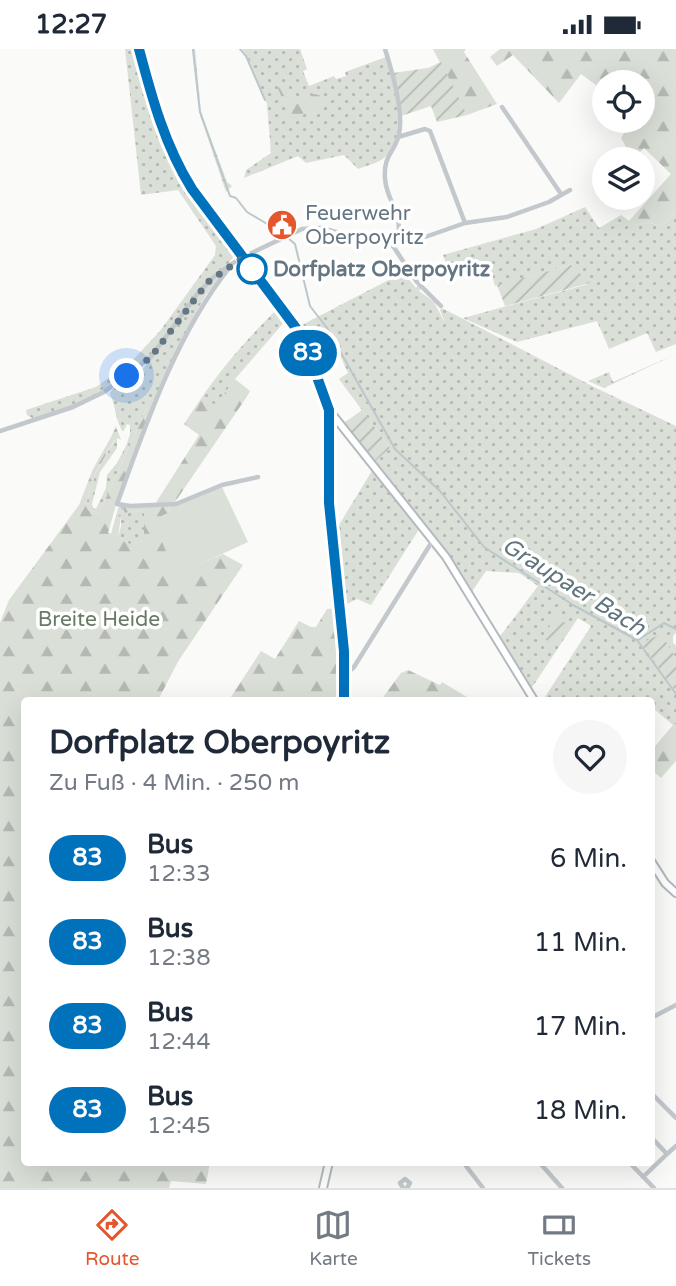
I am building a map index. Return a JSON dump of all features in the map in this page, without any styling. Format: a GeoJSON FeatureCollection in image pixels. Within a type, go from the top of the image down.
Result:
{"type":"FeatureCollection","features":[{"type":"Feature","properties":{"kind":"main road"},"geometry":{"type":"LineString","coordinates":[[139,49],[157,114],[192,189],[296,328],[329,410],[433,540],[532,697]]}},
{"type":"Feature","properties":{"kind":"main road"},"geometry":{"type":"LineString","coordinates":[[329,410],[329,503],[344,651],[344,697]]}},
{"type":"Feature","properties":{"kind":"main road"},"geometry":{"type":"LineString","coordinates":[[655,867],[665,883],[676,893]]}},
{"type":"Feature","properties":{"kind":"main road"},"geometry":{"type":"LineString","coordinates":[[323,1188],[328,1166]]}},
{"type":"Feature","properties":{"kind":"street"},"geometry":{"type":"LineString","coordinates":[[385,49],[400,117],[398,138],[385,166],[387,190],[399,221],[398,241]]}},
{"type":"Feature","properties":{"kind":"street"},"geometry":{"type":"LineString","coordinates":[[502,107],[561,194]]}},
{"type":"Feature","properties":{"kind":"street"},"geometry":{"type":"LineString","coordinates":[[398,138],[425,129],[430,131],[465,223]]}},
{"type":"Feature","properties":{"kind":"street"},"geometry":{"type":"LineString","coordinates":[[0,431],[82,403],[104,392],[151,357],[208,282],[244,257],[302,229],[321,228],[369,241],[391,243],[428,236],[465,223],[507,217],[549,202],[570,190]]}},
{"type":"Feature","properties":{"kind":"street"},"geometry":{"type":"LineString","coordinates":[[391,243],[417,282],[441,306]]}},
{"type":"Feature","properties":{"kind":"street"},"geometry":{"type":"LineString","coordinates":[[232,264],[206,300],[174,363],[117,504],[176,504],[222,485],[258,477]]}},
{"type":"Feature","properties":{"kind":"street"},"geometry":{"type":"LineString","coordinates":[[344,676],[354,667],[433,540]]}},
{"type":"Feature","properties":{"kind":"street"},"geometry":{"type":"LineString","coordinates":[[655,1017],[676,1005]]}},
{"type":"Feature","properties":{"kind":"street"},"geometry":{"type":"LineString","coordinates":[[655,1097],[676,1118]]}},
{"type":"Feature","properties":{"kind":"street"},"geometry":{"type":"LineString","coordinates":[[655,1141],[667,1154]]}},
{"type":"Feature","properties":{"kind":"street"},"geometry":{"type":"LineString","coordinates":[[655,1166],[676,1146]]}},
{"type":"Feature","properties":{"kind":"street"},"geometry":{"type":"LineString","coordinates":[[466,1166],[483,1188]]}},
{"type":"Feature","properties":{"kind":"street"},"geometry":{"type":"LineString","coordinates":[[543,1166],[562,1188]]}},
{"type":"Feature","properties":{"kind":"street"},"geometry":{"type":"LineString","coordinates":[[633,1166],[654,1188]]}},
{"type":"Feature","properties":{"kind":"street"},"geometry":{"type":"LineString","coordinates":[[643,1177],[654,1166]]}},
{"type":"Feature","properties":{"kind":"green space"},"geometry":{"type":"Polygon","coordinates":[[[125,49],[137,49],[156,118],[175,163],[236,254],[215,273],[150,356],[103,391],[34,419],[27,415],[26,410],[96,387],[132,361],[160,331],[215,255],[216,246],[178,190],[141,195],[125,49]]]}},
{"type":"Feature","properties":{"kind":"green space"},"geometry":{"type":"Polygon","coordinates":[[[192,49],[195,49],[201,112],[227,182],[232,186],[226,192],[199,112],[192,49]]]}},
{"type":"Feature","properties":{"kind":"green space"},"geometry":{"type":"Polygon","coordinates":[[[242,49],[300,49],[307,69],[303,71],[309,86],[334,76],[336,79],[346,76],[345,72],[386,57],[398,123],[392,148],[381,160],[358,169],[344,155],[306,163],[298,156],[244,178],[246,170],[271,153],[267,104],[242,49]]]}},
{"type":"Feature","properties":{"kind":"green space"},"geometry":{"type":"Polygon","coordinates":[[[433,49],[466,49],[464,52],[497,104],[467,115],[433,49]]]}},
{"type":"Feature","properties":{"kind":"green space"},"geometry":{"type":"Polygon","coordinates":[[[500,49],[676,49],[676,214],[661,226],[647,222],[635,225],[628,222],[639,210],[655,210],[655,192],[671,174],[655,159],[655,147],[626,147],[621,138],[624,133],[655,133],[655,70],[592,70],[592,82],[581,74],[559,103],[513,55],[497,66],[490,57],[500,49]]]}},
{"type":"Feature","properties":{"kind":"green space"},"geometry":{"type":"Polygon","coordinates":[[[441,62],[467,115],[437,122],[431,106],[401,116],[393,73],[428,68],[441,62]]]}},
{"type":"Feature","properties":{"kind":"green space"},"geometry":{"type":"Polygon","coordinates":[[[282,86],[288,99],[292,98],[294,101],[315,94],[321,96],[325,106],[290,118],[278,88],[282,86]]]}},
{"type":"Feature","properties":{"kind":"green space"},"geometry":{"type":"Polygon","coordinates":[[[585,207],[599,228],[621,215],[635,225],[647,222],[661,226],[675,212],[676,344],[656,352],[647,333],[609,349],[597,321],[517,342],[463,318],[589,284],[570,265],[495,286],[488,261],[469,261],[448,268],[443,255],[536,229],[585,207]]]}},
{"type":"Feature","properties":{"kind":"green space"},"geometry":{"type":"Polygon","coordinates":[[[571,265],[590,283],[505,306],[497,285],[571,265]]]}},
{"type":"Feature","properties":{"kind":"green space"},"geometry":{"type":"Polygon","coordinates":[[[226,269],[196,312],[156,402],[143,396],[148,405],[101,509],[98,513],[87,509],[86,504],[96,472],[115,440],[111,437],[116,426],[121,440],[117,438],[117,448],[100,472],[93,508],[96,509],[106,488],[107,475],[117,463],[130,434],[130,425],[127,424],[123,432],[118,423],[110,394],[112,390],[124,379],[143,369],[199,294],[226,269]]]}},
{"type":"Feature","properties":{"kind":"green space"},"geometry":{"type":"Polygon","coordinates":[[[406,271],[407,277],[416,288],[418,285],[421,289],[419,291],[434,302],[445,323],[440,310],[442,308],[676,426],[676,633],[673,643],[676,645],[676,658],[669,648],[655,661],[676,692],[676,724],[673,725],[655,710],[655,697],[545,697],[591,626],[578,618],[531,689],[498,639],[538,586],[519,573],[486,571],[471,593],[423,523],[374,462],[390,448],[339,379],[348,373],[338,351],[314,361],[311,354],[337,341],[309,348],[298,327],[406,271]]]}},
{"type":"Feature","properties":{"kind":"green space"},"geometry":{"type":"Polygon","coordinates":[[[278,308],[286,320],[235,379],[216,406],[202,397],[237,351],[278,308]]]}},
{"type":"Feature","properties":{"kind":"green space"},"geometry":{"type":"Polygon","coordinates":[[[676,354],[604,388],[588,381],[609,372],[613,382],[676,354]]]}},
{"type":"Feature","properties":{"kind":"green space"},"geometry":{"type":"Polygon","coordinates":[[[235,379],[250,391],[246,398],[175,502],[155,504],[199,435],[184,424],[202,397],[216,405],[235,379]]]}},
{"type":"Feature","properties":{"kind":"green space","name":"Breite Heide"},"geometry":{"type":"Polygon","coordinates":[[[143,396],[156,402],[116,505],[108,533],[111,534],[117,512],[121,516],[118,537],[129,544],[144,541],[144,513],[137,510],[125,513],[122,507],[169,506],[176,574],[223,554],[243,565],[179,660],[160,697],[21,697],[21,1166],[209,1166],[206,1184],[171,1181],[169,1188],[0,1188],[0,623],[9,600],[79,505],[93,469],[111,437],[115,439],[96,472],[86,504],[87,509],[98,513],[101,509],[148,405],[141,400],[143,396]]]}},
{"type":"Feature","properties":{"kind":"green space"},"geometry":{"type":"Polygon","coordinates":[[[362,410],[390,448],[374,462],[344,423],[362,410]]]}},
{"type":"Feature","properties":{"kind":"green space"},"geometry":{"type":"Polygon","coordinates":[[[373,469],[421,526],[371,605],[357,599],[343,606],[336,530],[373,469]]]}},
{"type":"Feature","properties":{"kind":"green space"},"geometry":{"type":"Polygon","coordinates":[[[222,487],[248,542],[176,575],[157,530],[161,516],[170,512],[169,506],[222,487]]]}},
{"type":"Feature","properties":{"kind":"green space"},"geometry":{"type":"Polygon","coordinates":[[[119,506],[125,513],[137,510],[144,513],[144,541],[129,544],[118,537],[121,526],[121,517],[117,512],[119,506]]]}},
{"type":"Feature","properties":{"kind":"green space"},"geometry":{"type":"Polygon","coordinates":[[[337,608],[341,650],[341,697],[231,697],[261,651],[275,659],[299,621],[316,627],[327,609],[337,608]]]}},
{"type":"Feature","properties":{"kind":"green space"},"geometry":{"type":"Polygon","coordinates":[[[556,617],[567,624],[554,645],[542,637],[556,617]]]}},
{"type":"Feature","properties":{"kind":"green space"},"geometry":{"type":"Polygon","coordinates":[[[661,634],[676,658],[676,692],[641,643],[661,634]]]}},
{"type":"Feature","properties":{"kind":"green space"},"geometry":{"type":"Polygon","coordinates":[[[408,670],[440,685],[442,682],[467,697],[383,697],[401,673],[408,670]]]}},
{"type":"Feature","properties":{"kind":"green space"},"geometry":{"type":"Polygon","coordinates":[[[676,724],[676,761],[661,778],[655,773],[655,746],[676,724]]]}},
{"type":"Feature","properties":{"kind":"waterway","name":"Graupaer Bach"},"geometry":{"type":"LineString","coordinates":[[193,49],[200,112],[230,196],[236,198],[247,212],[284,234]]}},
{"type":"Feature","properties":{"kind":"waterway"},"geometry":{"type":"LineString","coordinates":[[240,49],[246,56],[265,100]]}},
{"type":"Feature","properties":{"kind":"waterway","name":"Graupaer Bach"},"geometry":{"type":"LineString","coordinates":[[288,238],[295,244],[310,306],[327,328],[395,449],[440,491],[484,547],[573,605],[637,640],[676,694]]}},
{"type":"Feature","properties":{"kind":"waterway"},"geometry":{"type":"LineString","coordinates":[[638,640],[664,623],[676,629]]}},
{"type":"Feature","properties":{"kind":"bus line","name":"83"},"geometry":{"type":"LineString","coordinates":[[139,49],[157,114],[180,168],[192,189],[296,328],[329,410],[329,503],[344,651],[344,697]]}},
{"type":"Feature","properties":{"kind":"place","name":"Feuerwehr Oberpoyritz"},"geometry":{"type":"Point","coordinates":[282,225]}},
{"type":"Feature","properties":{"kind":"place","name":"Dorfplatz Oberpoyritz"},"geometry":{"type":"Point","coordinates":[252,269]}},
{"type":"Feature","properties":{"kind":"route"},"geometry":{"type":"LineString","coordinates":[[127,376],[151,357],[198,293],[217,274],[244,257],[252,269]]}}]}
